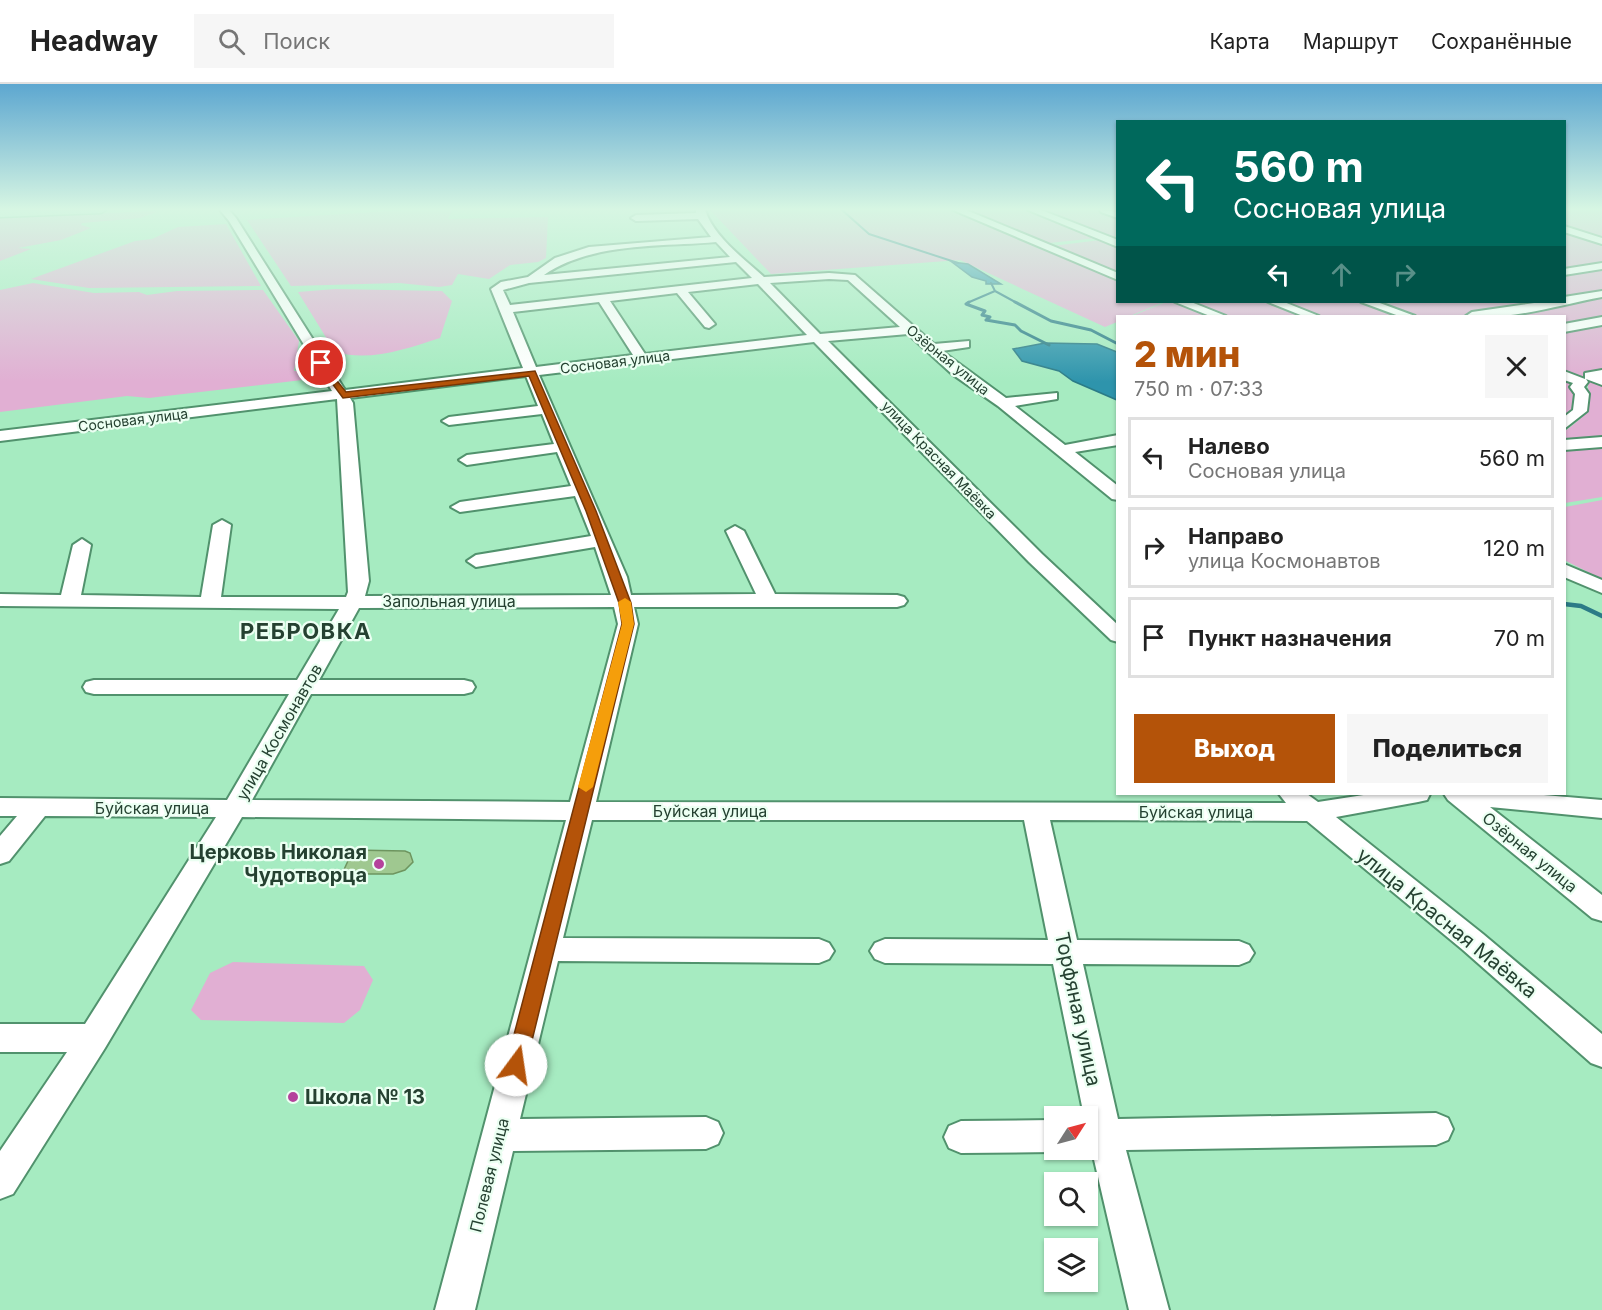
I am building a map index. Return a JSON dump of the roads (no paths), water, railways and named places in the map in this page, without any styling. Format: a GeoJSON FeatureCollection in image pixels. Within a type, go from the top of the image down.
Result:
{"type":"FeatureCollection","features":[{"type":"Feature","properties":{"kind":"street","name":"улица Космонавтов"},"geometry":{"type":"LineString","coordinates":[[0,1182],[94,1038],[235,808],[354,600],[359,581],[346,403],[264,267]]}},
{"type":"Feature","properties":{"kind":"street","name":"улица Красная Маёвка"},"geometry":{"type":"LineString","coordinates":[[502,298],[548,267]]}},
{"type":"Feature","properties":{"kind":"street","name":"улица Красная Маёвка"},"geometry":{"type":"LineString","coordinates":[[529,280],[657,267]]}},
{"type":"Feature","properties":{"kind":"street","name":"улица Красная Маёвка"},"geometry":{"type":"LineString","coordinates":[[748,267],[816,339],[852,370],[1029,553],[1116,634]]}},
{"type":"Feature","properties":{"kind":"street"},"geometry":{"type":"LineString","coordinates":[[1093,267],[1116,276]]}},
{"type":"Feature","properties":{"kind":"street"},"geometry":{"type":"LineString","coordinates":[[1566,272],[1594,267]]}},
{"type":"Feature","properties":{"kind":"street","name":"Озёрная улица"},"geometry":{"type":"LineString","coordinates":[[763,281],[828,276],[851,277],[930,348],[1116,493]]}},
{"type":"Feature","properties":{"kind":"street"},"geometry":{"type":"LineString","coordinates":[[502,298],[603,299],[763,281]]}},
{"type":"Feature","properties":{"kind":"street"},"geometry":{"type":"LineString","coordinates":[[680,290],[709,324]]}},
{"type":"Feature","properties":{"kind":"street"},"geometry":{"type":"LineString","coordinates":[[1566,301],[1602,294]]}},
{"type":"Feature","properties":{"kind":"street","name":"Полевая улица"},"geometry":{"type":"LineString","coordinates":[[455,1310],[544,949],[628,624],[625,603],[602,540],[502,298]]}},
{"type":"Feature","properties":{"kind":"street"},"geometry":{"type":"LineString","coordinates":[[603,299],[642,359]]}},
{"type":"Feature","properties":{"kind":"street"},"geometry":{"type":"LineString","coordinates":[[1184,303],[1217,315]]}},
{"type":"Feature","properties":{"kind":"street"},"geometry":{"type":"LineString","coordinates":[[1277,303],[1310,315]]}},
{"type":"Feature","properties":{"kind":"street"},"geometry":{"type":"LineString","coordinates":[[1371,303],[1406,315]]}},
{"type":"Feature","properties":{"kind":"street"},"geometry":{"type":"LineString","coordinates":[[1478,315],[1554,303]]}},
{"type":"Feature","properties":{"kind":"street"},"geometry":{"type":"LineString","coordinates":[[1566,328],[1602,321]]}},
{"type":"Feature","properties":{"kind":"street","name":"Сосновая улица"},"geometry":{"type":"LineString","coordinates":[[0,436],[642,359],[710,355],[816,339],[909,330]]}},
{"type":"Feature","properties":{"kind":"street"},"geometry":{"type":"LineString","coordinates":[[930,348],[964,344]]}},
{"type":"Feature","properties":{"kind":"street"},"geometry":{"type":"LineString","coordinates":[[1602,374],[1590,376],[1602,381]]}},
{"type":"Feature","properties":{"kind":"street"},"geometry":{"type":"LineString","coordinates":[[1566,376],[1581,382],[1571,387]]}},
{"type":"Feature","properties":{"kind":"street"},"geometry":{"type":"LineString","coordinates":[[1566,423],[1580,411],[1582,394],[1571,387]]}},
{"type":"Feature","properties":{"kind":"street"},"geometry":{"type":"LineString","coordinates":[[1003,404],[1052,396]]}},
{"type":"Feature","properties":{"kind":"street"},"geometry":{"type":"LineString","coordinates":[[449,421],[548,409]]}},
{"type":"Feature","properties":{"kind":"street"},"geometry":{"type":"LineString","coordinates":[[1061,450],[1116,440]]}},
{"type":"Feature","properties":{"kind":"street"},"geometry":{"type":"LineString","coordinates":[[1566,445],[1601,442]]}},
{"type":"Feature","properties":{"kind":"street"},"geometry":{"type":"LineString","coordinates":[[467,460],[563,447]]}},
{"type":"Feature","properties":{"kind":"street"},"geometry":{"type":"LineString","coordinates":[[460,507],[581,490]]}},
{"type":"Feature","properties":{"kind":"street"},"geometry":{"type":"LineString","coordinates":[[210,601],[222,525]]}},
{"type":"Feature","properties":{"kind":"street"},"geometry":{"type":"LineString","coordinates":[[735,531],[768,600]]}},
{"type":"Feature","properties":{"kind":"street"},"geometry":{"type":"LineString","coordinates":[[476,561],[602,540]]}},
{"type":"Feature","properties":{"kind":"street"},"geometry":{"type":"LineString","coordinates":[[70,601],[82,545]]}},
{"type":"Feature","properties":{"kind":"street"},"geometry":{"type":"LineString","coordinates":[[1566,571],[1602,587]]}},
{"type":"Feature","properties":{"kind":"street","name":"Запольная улица"},"geometry":{"type":"LineString","coordinates":[[0,600],[625,603],[768,600],[897,601]]}},
{"type":"Feature","properties":{"kind":"street"},"geometry":{"type":"LineString","coordinates":[[94,687],[464,687]]}},
{"type":"Feature","properties":{"kind":"street","name":"Буйская улица"},"geometry":{"type":"LineString","coordinates":[[0,807],[1035,812],[1301,803],[1405,795]]}},
{"type":"Feature","properties":{"kind":"street","name":"Озёрная улица"},"geometry":{"type":"LineString","coordinates":[[1458,795],[1602,910]]}},
{"type":"Feature","properties":{"kind":"street"},"geometry":{"type":"LineString","coordinates":[[1467,795],[1602,809]]}},
{"type":"Feature","properties":{"kind":"street","name":"улица Красная Маёвка"},"geometry":{"type":"LineString","coordinates":[[1301,803],[1473,942],[1602,1053]]}},
{"type":"Feature","properties":{"kind":"street"},"geometry":{"type":"LineString","coordinates":[[0,854],[38,807]]}},
{"type":"Feature","properties":{"kind":"street","name":"Торфяная улица"},"geometry":{"type":"LineString","coordinates":[[1035,812],[1067,953],[1091,1106]]}},
{"type":"Feature","properties":{"kind":"street"},"geometry":{"type":"LineString","coordinates":[[544,949],[819,951]]}},
{"type":"Feature","properties":{"kind":"street"},"geometry":{"type":"LineString","coordinates":[[885,951],[1239,953]]}},
{"type":"Feature","properties":{"kind":"street"},"geometry":{"type":"LineString","coordinates":[[0,1038],[94,1038]]}},
{"type":"Feature","properties":{"kind":"street"},"geometry":{"type":"LineString","coordinates":[[1098,1135],[1436,1129]]}},
{"type":"Feature","properties":{"kind":"street"},"geometry":{"type":"LineString","coordinates":[[499,1135],[706,1132]]}},
{"type":"Feature","properties":{"kind":"street"},"geometry":{"type":"LineString","coordinates":[[960,1137],[1044,1136]]}},
{"type":"Feature","properties":{"kind":"street","name":"Торфяная улица"},"geometry":{"type":"LineString","coordinates":[[1098,1142],[1149,1310]]}},
{"type":"Feature","properties":{"kind":"water"},"geometry":{"type":"Polygon","coordinates":[[[959,267],[973,267],[1001,284],[986,284],[986,281],[972,277],[959,267]]]}},
{"type":"Feature","properties":{"kind":"water"},"geometry":{"type":"Polygon","coordinates":[[[1045,343],[1097,344],[1116,352],[1116,400],[1073,381],[1059,371],[1022,361],[1013,349],[1045,343]]]}},
{"type":"Feature","properties":{"kind":"waterway"},"geometry":{"type":"LineString","coordinates":[[991,283],[995,291]]}},
{"type":"Feature","properties":{"kind":"waterway"},"geometry":{"type":"LineString","coordinates":[[968,302],[995,291]]}},
{"type":"Feature","properties":{"kind":"waterway"},"geometry":{"type":"LineString","coordinates":[[995,291],[1017,303]]}},
{"type":"Feature","properties":{"kind":"waterway"},"geometry":{"type":"LineString","coordinates":[[968,302],[966,304],[985,311],[982,315],[990,317],[986,320],[1015,325],[1021,331],[1049,345]]}},
{"type":"Feature","properties":{"kind":"waterway"},"geometry":{"type":"LineString","coordinates":[[1015,302],[1051,321],[1091,330],[1116,343]]}},
{"type":"Feature","properties":{"kind":"waterway"},"geometry":{"type":"LineString","coordinates":[[1566,604],[1581,606],[1602,616]]}},
{"type":"Feature","properties":{"kind":"place","name":"Церковь Николая Чудотворца"},"geometry":{"type":"Point","coordinates":[379,864]}},
{"type":"Feature","properties":{"kind":"place","name":"Школа № 13"},"geometry":{"type":"Point","coordinates":[293,1097]}},
{"type":"Feature","properties":{"kind":"district","name":"РЕБРОВКА"},"geometry":{"type":"Point","coordinates":[306,631]}}]}
